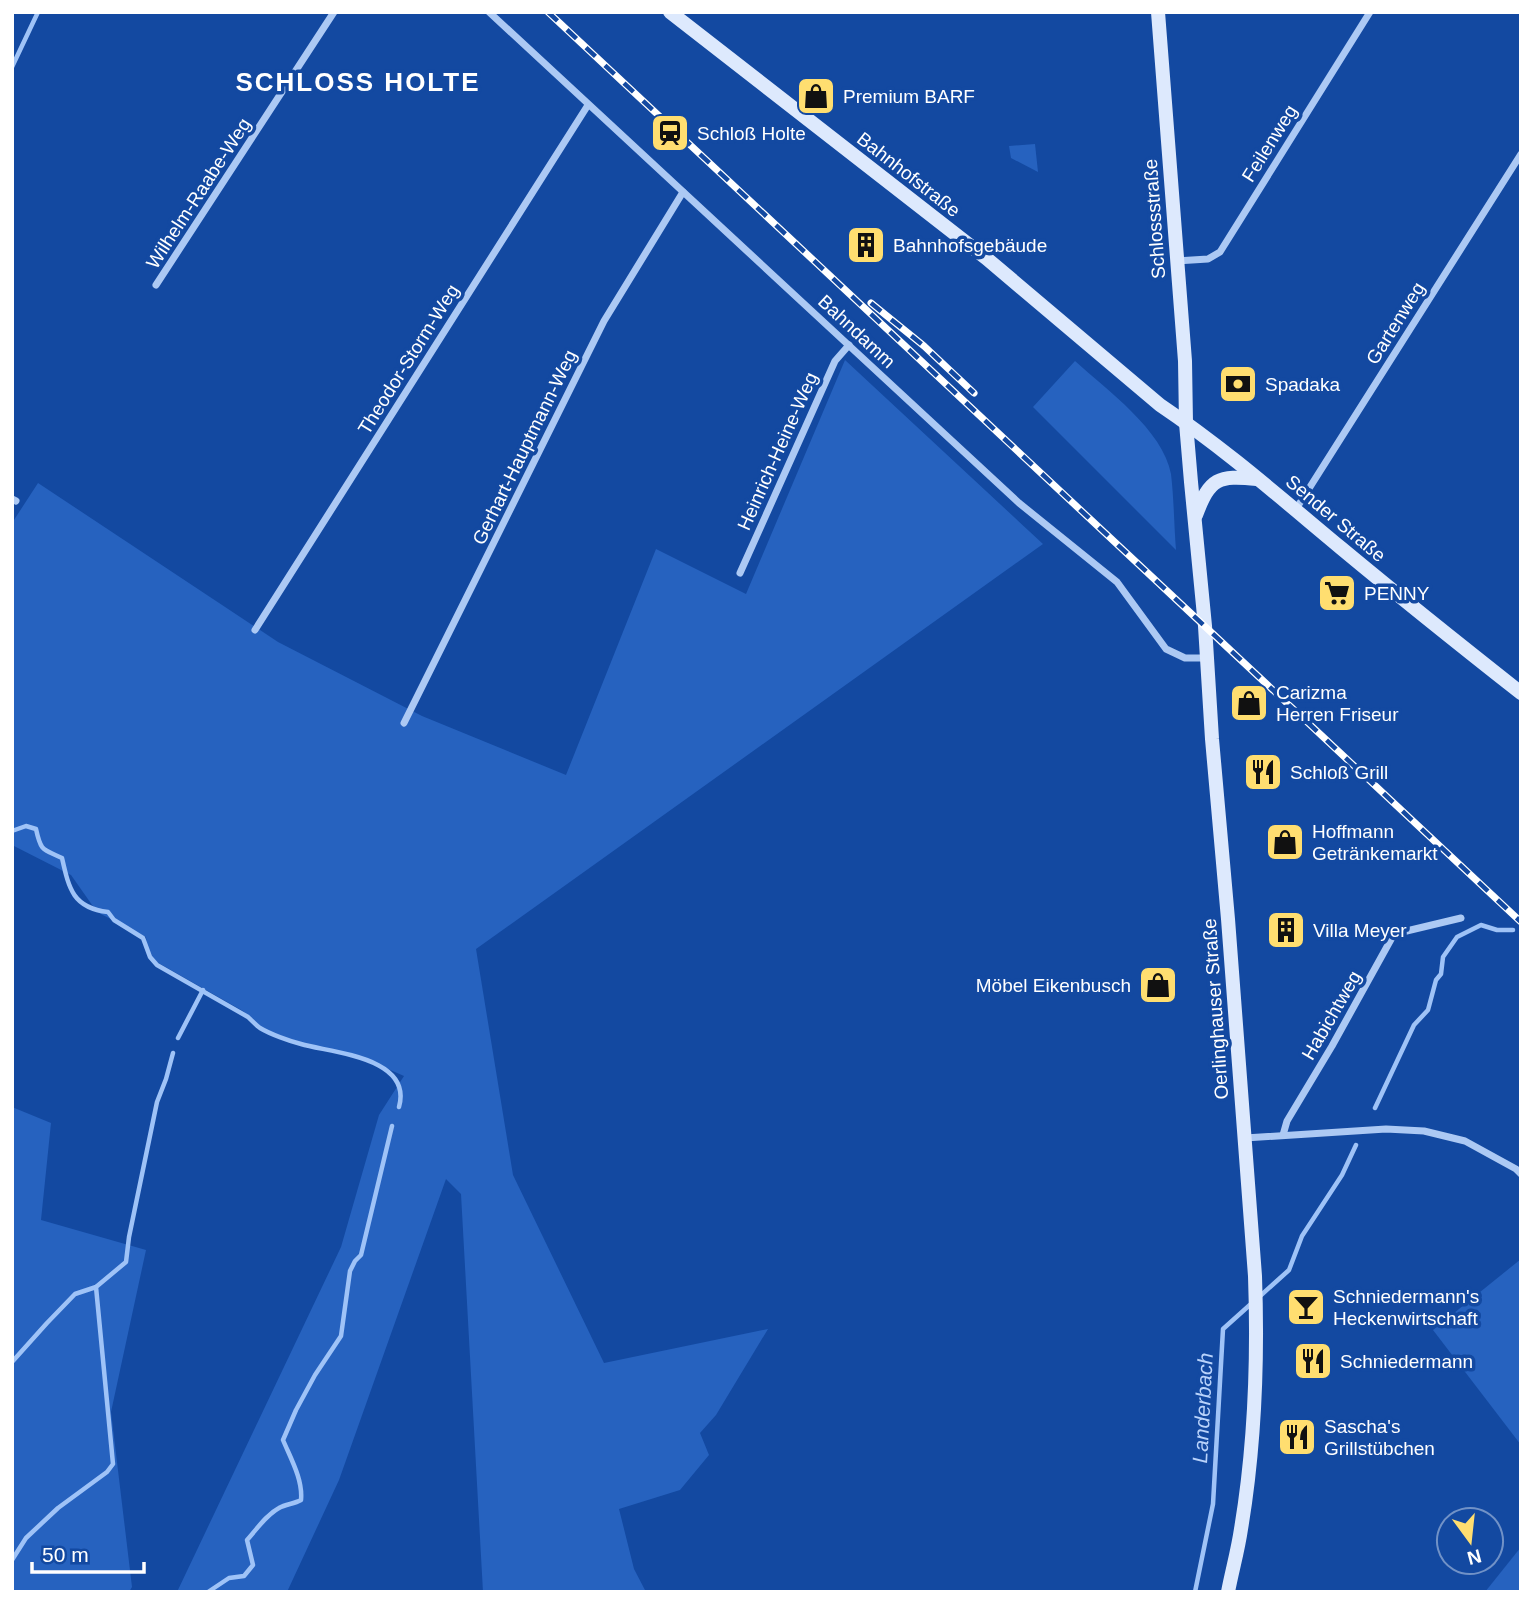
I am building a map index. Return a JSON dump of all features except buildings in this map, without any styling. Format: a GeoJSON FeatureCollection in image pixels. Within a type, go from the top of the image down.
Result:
{"type":"FeatureCollection","features":[{"type":"Feature","properties":{"kind":"main road","name":"Bahnhofstraße"},"geometry":{"type":"LineString","coordinates":[[670,12],[986,258],[1160,405],[1186,423]]}},
{"type":"Feature","properties":{"kind":"main road","name":"Schlossstraße"},"geometry":{"type":"LineString","coordinates":[[1158,12],[1185,361],[1186,423]]}},
{"type":"Feature","properties":{"kind":"main road","name":"Sender Straße"},"geometry":{"type":"LineString","coordinates":[[1186,423],[1521,693]]}},
{"type":"Feature","properties":{"kind":"main road","name":"Oerlinghauser Straße"},"geometry":{"type":"LineString","coordinates":[[1186,423],[1257,1321],[1250,1463],[1241,1530],[1228,1592]]}},
{"type":"Feature","properties":{"kind":"main road","name":"Sender Straße"},"geometry":{"type":"LineString","coordinates":[[1195,519],[1206,492],[1213,484],[1235,476],[1258,479]]}},
{"type":"Feature","properties":{"kind":"street","name":"Wilhelm-Raabe-Weg"},"geometry":{"type":"LineString","coordinates":[[156,285],[334,12]]}},
{"type":"Feature","properties":{"kind":"street","name":"Bahndamm"},"geometry":{"type":"LineString","coordinates":[[489,12],[1019,503],[1117,582],[1166,649],[1185,658],[1206,658]]}},
{"type":"Feature","properties":{"kind":"street","name":"Feilenweg"},"geometry":{"type":"LineString","coordinates":[[1177,261],[1208,259],[1220,252],[1370,12]]}},
{"type":"Feature","properties":{"kind":"street","name":"Theodor-Storm-Weg"},"geometry":{"type":"LineString","coordinates":[[255,630],[588,105]]}},
{"type":"Feature","properties":{"kind":"street","name":"Gartenweg"},"geometry":{"type":"LineString","coordinates":[[1296,509],[1521,154]]}},
{"type":"Feature","properties":{"kind":"street","name":"Gerhart-Hauptmann-Weg"},"geometry":{"type":"LineString","coordinates":[[404,723],[604,321],[683,192]]}},
{"type":"Feature","properties":{"kind":"street","name":"Heinrich-Heine-Weg"},"geometry":{"type":"LineString","coordinates":[[740,573],[835,361],[849,345]]}},
{"type":"Feature","properties":{"kind":"street","name":"Habichtweg"},"geometry":{"type":"LineString","coordinates":[[1283,1135],[1287,1121],[1394,934],[1461,918]]}},
{"type":"Feature","properties":{"kind":"street"},"geometry":{"type":"LineString","coordinates":[[1244,1138],[1387,1129],[1424,1131],[1465,1141],[1521,1174]]}},
{"type":"Feature","properties":{"kind":"shaded area"},"geometry":{"type":"Polygon","coordinates":[[[1035,144],[1038,172],[1011,158],[1009,146],[1035,144]]]}},
{"type":"Feature","properties":{"kind":"shaded area"},"geometry":{"type":"Polygon","coordinates":[[[845,360],[1043,544],[476,949],[513,1175],[604,1363],[768,1329],[716,1415],[700,1433],[709,1455],[680,1490],[619,1509],[634,1569],[646,1592],[483,1592],[461,1194],[446,1179],[339,1480],[287,1592],[177,1592],[341,1247],[379,1115],[404,1076],[363,1058],[267,1032],[243,1011],[148,957],[146,937],[97,912],[71,875],[12,845],[12,523],[38,483],[278,642],[422,716],[566,775],[656,549],[746,594],[845,360]]]}},
{"type":"Feature","properties":{"kind":"shaded area"},"geometry":{"type":"Polygon","coordinates":[[[1075,361],[1132,412],[1146,427],[1166,458],[1171,474],[1176,550],[1033,407],[1075,361]]]}},
{"type":"Feature","properties":{"kind":"shaded area"},"geometry":{"type":"Polygon","coordinates":[[[12,1107],[51,1123],[41,1220],[146,1250],[111,1412],[132,1587],[129,1592],[12,1592],[12,1107]]]}},
{"type":"Feature","properties":{"kind":"shaded area"},"geometry":{"type":"Polygon","coordinates":[[[1521,1259],[1521,1445],[1433,1330],[1521,1259]]]}},
{"type":"Feature","properties":{"kind":"shaded area"},"geometry":{"type":"Polygon","coordinates":[[[1521,1547],[1521,1592],[1485,1592],[1498,1576],[1505,1576],[1505,1567],[1521,1547]]]}},
{"type":"Feature","properties":{"kind":"waterway"},"geometry":{"type":"LineString","coordinates":[[12,67],[38,12]]}},
{"type":"Feature","properties":{"kind":"waterway"},"geometry":{"type":"LineString","coordinates":[[12,831],[26,826],[36,829],[44,849],[62,858],[70,888],[80,901],[96,910],[108,912],[114,920],[143,938],[150,957],[157,965],[248,1017],[269,1033],[296,1043],[367,1060],[382,1067],[394,1077],[400,1090],[399,1107]]}},
{"type":"Feature","properties":{"kind":"waterway","name":"Landerbach"},"geometry":{"type":"LineString","coordinates":[[1375,1108],[1414,1025],[1428,1010],[1436,980],[1441,974],[1443,957],[1457,937],[1481,925],[1497,930],[1513,930]]}},
{"type":"Feature","properties":{"kind":"waterway"},"geometry":{"type":"LineString","coordinates":[[178,1038],[203,990]]}},
{"type":"Feature","properties":{"kind":"waterway"},"geometry":{"type":"LineString","coordinates":[[12,1560],[26,1538],[58,1508],[107,1472],[113,1464],[96,1287],[126,1262],[157,1102],[173,1053]]}},
{"type":"Feature","properties":{"kind":"waterway"},"geometry":{"type":"LineString","coordinates":[[208,1592],[229,1578],[244,1576],[253,1565],[247,1540],[274,1511],[301,1500],[298,1477],[283,1440],[315,1375],[341,1336],[350,1271],[361,1255],[392,1126]]}},
{"type":"Feature","properties":{"kind":"waterway","name":"Landerbach"},"geometry":{"type":"LineString","coordinates":[[1259,1297],[1289,1270],[1302,1236],[1342,1175],[1356,1145]]}},
{"type":"Feature","properties":{"kind":"waterway"},"geometry":{"type":"LineString","coordinates":[[12,1362],[75,1294],[96,1287]]}},
{"type":"Feature","properties":{"kind":"waterway","name":"Landerbach"},"geometry":{"type":"LineString","coordinates":[[1195,1592],[1213,1504],[1223,1329],[1252,1303]]}},
{"type":"Feature","properties":{"kind":"railway"},"geometry":{"type":"LineString","coordinates":[[548,12],[1521,922]]}},
{"type":"Feature","properties":{"kind":"railway"},"geometry":{"type":"LineString","coordinates":[[871,303],[924,346],[974,393]]}},
{"type":"Feature","properties":{"kind":"place","name":"Premium BARF"},"geometry":{"type":"Point","coordinates":[816,96]}},
{"type":"Feature","properties":{"kind":"place","name":"Schloß Holte"},"geometry":{"type":"Point","coordinates":[670,133]}},
{"type":"Feature","properties":{"kind":"place","name":"Bahnhofsgebäude"},"geometry":{"type":"Point","coordinates":[866,245]}},
{"type":"Feature","properties":{"kind":"place","name":"Spadaka"},"geometry":{"type":"Point","coordinates":[1238,384]}},
{"type":"Feature","properties":{"kind":"place","name":"PENNY"},"geometry":{"type":"Point","coordinates":[1337,593]}},
{"type":"Feature","properties":{"kind":"place","name":"Carizma Herren Friseur"},"geometry":{"type":"Point","coordinates":[1249,703]}},
{"type":"Feature","properties":{"kind":"place","name":"Schloß Grill"},"geometry":{"type":"Point","coordinates":[1263,772]}},
{"type":"Feature","properties":{"kind":"place","name":"Hoffmann Getränkemarkt"},"geometry":{"type":"Point","coordinates":[1285,842]}},
{"type":"Feature","properties":{"kind":"place","name":"Villa Meyer"},"geometry":{"type":"Point","coordinates":[1286,930]}},
{"type":"Feature","properties":{"kind":"place","name":"Möbel Eikenbusch"},"geometry":{"type":"Point","coordinates":[1158,985]}},
{"type":"Feature","properties":{"kind":"place","name":"Schniedermann's Heckenwirtschaft"},"geometry":{"type":"Point","coordinates":[1306,1307]}},
{"type":"Feature","properties":{"kind":"place","name":"Schniedermann"},"geometry":{"type":"Point","coordinates":[1313,1361]}},
{"type":"Feature","properties":{"kind":"place","name":"Sascha's Grillstübchen"},"geometry":{"type":"Point","coordinates":[1297,1437]}},
{"type":"Feature","properties":{"kind":"district","name":"SCHLOSS HOLTE"},"geometry":{"type":"Point","coordinates":[358,82]}}]}
